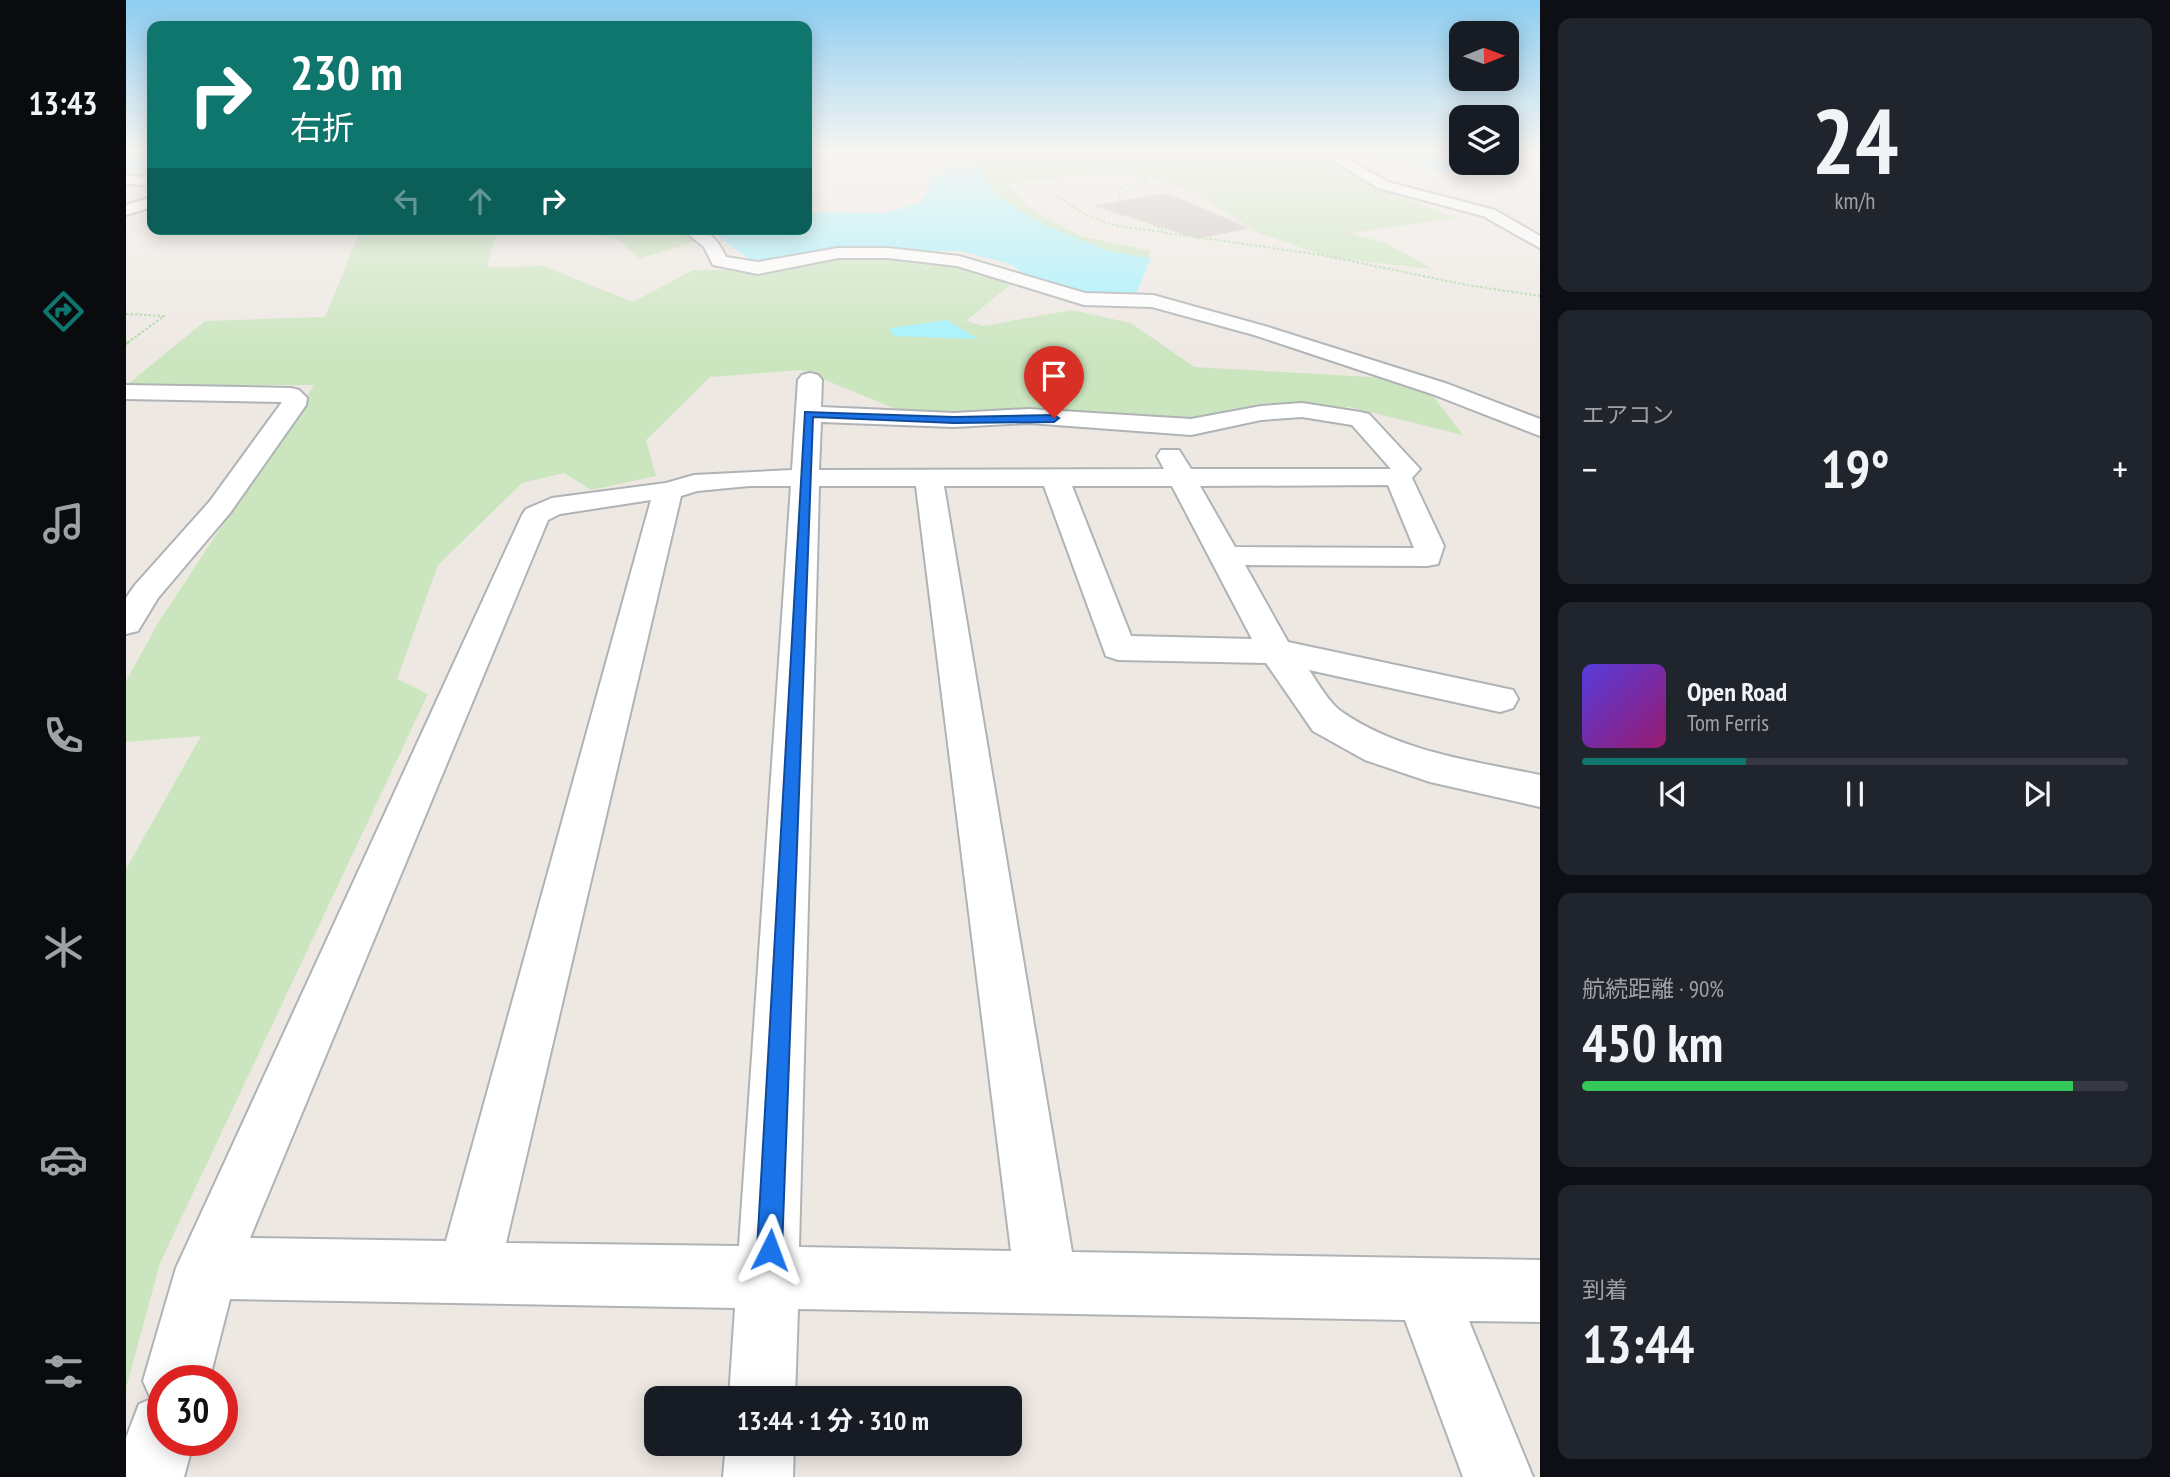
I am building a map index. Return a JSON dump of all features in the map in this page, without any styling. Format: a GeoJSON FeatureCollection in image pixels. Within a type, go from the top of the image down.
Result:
{"type":"FeatureCollection","features":[{"type":"Feature","properties":{"kind":"street"},"geometry":{"type":"LineString","coordinates":[[1502,221],[1540,243]]}},
{"type":"Feature","properties":{"kind":"street"},"geometry":{"type":"LineString","coordinates":[[698,235],[711,244],[719,261],[745,268],[774,266],[838,253],[911,255],[991,268],[1084,299],[1153,301],[1261,331],[1418,381],[1540,428]]}},
{"type":"Feature","properties":{"kind":"street"},"geometry":{"type":"LineString","coordinates":[[126,392],[291,394],[295,398],[294,405],[220,507],[146,592],[126,623]]}},
{"type":"Feature","properties":{"kind":"street"},"geometry":{"type":"LineString","coordinates":[[180,1365],[207,1268],[536,515],[552,507],[635,493],[668,491],[694,483],[806,477],[1398,477],[1406,469],[1360,419],[1340,414],[1288,411],[1191,426],[1155,426],[1029,416],[954,420],[809,397],[806,477],[769,1278],[763,1386]]}},
{"type":"Feature","properties":{"kind":"street"},"geometry":{"type":"LineString","coordinates":[[1155,426],[1180,477],[1276,651],[1326,721],[1379,748],[1430,767],[1540,791]]}},
{"type":"Feature","properties":{"kind":"street"},"geometry":{"type":"LineString","coordinates":[[929,477],[1046,1282]]}},
{"type":"Feature","properties":{"kind":"street"},"geometry":{"type":"LineString","coordinates":[[1055,477],[1118,648],[1276,651],[1500,699]]}},
{"type":"Feature","properties":{"kind":"street"},"geometry":{"type":"LineString","coordinates":[[1223,556],[1427,557],[1429,546],[1398,477]]}},
{"type":"Feature","properties":{"kind":"street"},"geometry":{"type":"LineString","coordinates":[[468,1273],[668,491]]}},
{"type":"Feature","properties":{"kind":"street"},"geometry":{"type":"LineString","coordinates":[[207,1268],[1540,1291]]}},
{"type":"Feature","properties":{"kind":"street"},"geometry":{"type":"LineString","coordinates":[[1425,1289],[1498,1477]]}},
{"type":"Feature","properties":{"kind":"street"},"geometry":{"type":"LineString","coordinates":[[149,1477],[155,1456]]}},
{"type":"Feature","properties":{"kind":"street"},"geometry":{"type":"LineString","coordinates":[[758,1477],[759,1456]]}},
{"type":"Feature","properties":{"kind":"path"},"geometry":{"type":"LineString","coordinates":[[1098,221],[1321,255],[1467,285],[1540,296]]}},
{"type":"Feature","properties":{"kind":"path"},"geometry":{"type":"LineString","coordinates":[[1148,221],[1171,234]]}},
{"type":"Feature","properties":{"kind":"path"},"geometry":{"type":"LineString","coordinates":[[126,314],[164,316],[126,344]]}},
{"type":"Feature","properties":{"kind":"green space"},"geometry":{"type":"Polygon","coordinates":[[[1022,221],[1052,221],[1080,236],[1150,251],[1148,261],[1064,245],[1022,221]]]}},
{"type":"Feature","properties":{"kind":"green space"},"geometry":{"type":"Polygon","coordinates":[[[1240,221],[1435,221],[1350,233],[1388,244],[1432,269],[1331,258],[1259,233],[1240,221]]]}},
{"type":"Feature","properties":{"kind":"green space"},"geometry":{"type":"Polygon","coordinates":[[[359,235],[496,235],[487,267],[543,266],[633,302],[693,270],[769,270],[839,257],[904,258],[981,269],[1016,280],[966,321],[984,326],[1071,310],[1131,323],[1194,367],[1387,378],[1427,388],[1463,435],[1349,407],[1228,414],[1180,423],[898,410],[801,370],[710,377],[646,440],[656,476],[591,490],[564,473],[522,483],[438,565],[397,679],[428,694],[160,1263],[126,1388],[126,869],[201,736],[126,742],[126,681],[157,625],[314,385],[127,385],[205,321],[325,317],[359,235]]]}},
{"type":"Feature","properties":{"kind":"green space"},"geometry":{"type":"Polygon","coordinates":[[[596,235],[692,235],[700,240],[640,259],[618,239],[596,235]]]}},
{"type":"Feature","properties":{"kind":"water"},"geometry":{"type":"Polygon","coordinates":[[[812,221],[1037,221],[1109,251],[1151,258],[1135,296],[1110,298],[1033,280],[1010,264],[961,251],[824,250],[777,261],[749,259],[717,235],[812,235],[812,221]]]}},
{"type":"Feature","properties":{"kind":"water"},"geometry":{"type":"Polygon","coordinates":[[[947,320],[978,339],[894,336],[889,328],[947,320]]]}},
{"type":"Feature","properties":{"kind":"building"},"geometry":{"type":"Polygon","coordinates":[[[1144,221],[1230,221],[1246,228],[1198,238],[1144,221]]]}},
{"type":"Feature","properties":{"kind":"route"},"geometry":{"type":"LineString","coordinates":[[770,1250],[808,414],[954,420],[1029,416],[1054,418]]}}]}
